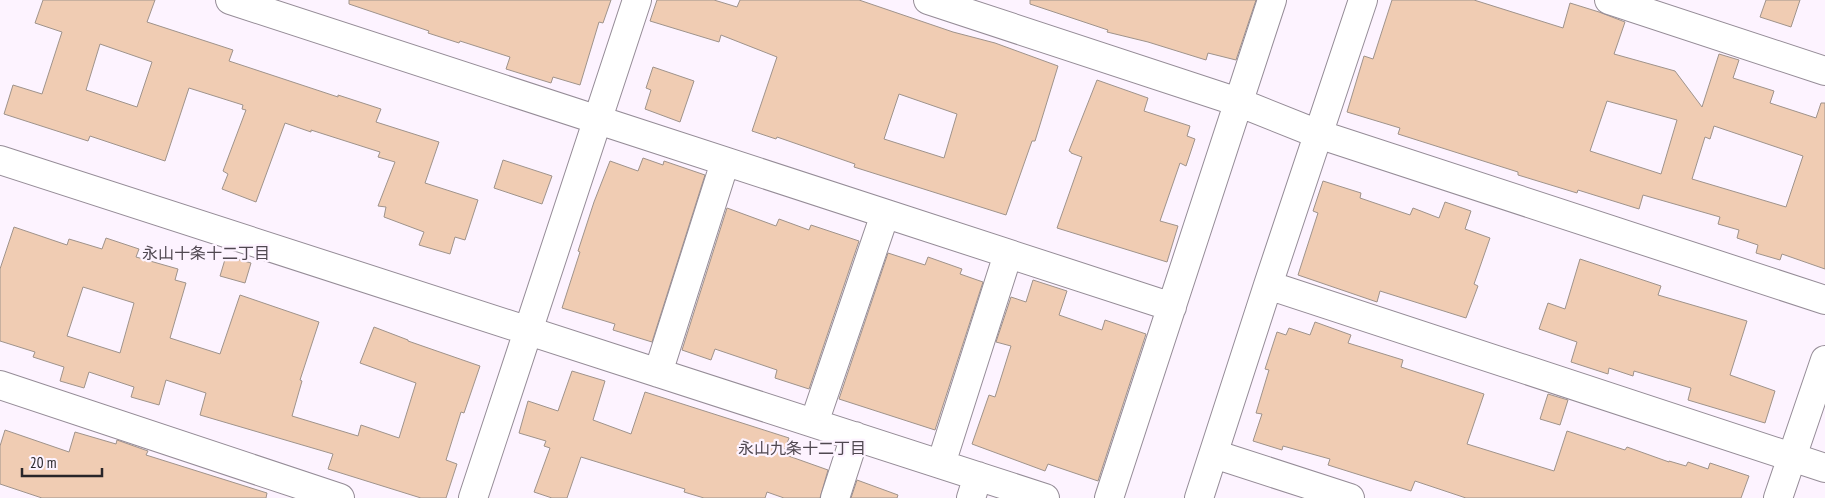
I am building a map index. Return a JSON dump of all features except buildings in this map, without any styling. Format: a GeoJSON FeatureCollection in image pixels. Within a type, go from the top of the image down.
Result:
{"type":"FeatureCollection","features":[{"type":"Feature","properties":{"kind":"street"},"geometry":{"type":"LineString","coordinates":[[230,0],[1172,307]]}},
{"type":"Feature","properties":{"kind":"street"},"geometry":{"type":"LineString","coordinates":[[473,498],[637,0]]}},
{"type":"Feature","properties":{"kind":"street"},"geometry":{"type":"LineString","coordinates":[[928,0],[1238,102],[1318,134],[1825,300]]}},
{"type":"Feature","properties":{"kind":"street"},"geometry":{"type":"LineString","coordinates":[[1109,498],[1272,0]]}},
{"type":"Feature","properties":{"kind":"street"},"geometry":{"type":"LineString","coordinates":[[1199,498],[1363,0]]}},
{"type":"Feature","properties":{"kind":"street"},"geometry":{"type":"LineString","coordinates":[[1608,0],[1825,72]]}},
{"type":"Feature","properties":{"kind":"street"},"geometry":{"type":"LineString","coordinates":[[0,160],[941,464],[975,487],[1045,498]]}},
{"type":"Feature","properties":{"kind":"street"},"geometry":{"type":"LineString","coordinates":[[658,373],[725,162]]}},
{"type":"Feature","properties":{"kind":"street"},"geometry":{"type":"LineString","coordinates":[[814,423],[885,214]]}},
{"type":"Feature","properties":{"kind":"street"},"geometry":{"type":"LineString","coordinates":[[941,464],[1008,254]]}},
{"type":"Feature","properties":{"kind":"street"},"geometry":{"type":"LineString","coordinates":[[1268,285],[1825,468]]}},
{"type":"Feature","properties":{"kind":"street"},"geometry":{"type":"LineString","coordinates":[[1778,498],[1825,360]]}},
{"type":"Feature","properties":{"kind":"street"},"geometry":{"type":"LineString","coordinates":[[0,385],[340,498]]}},
{"type":"Feature","properties":{"kind":"street"},"geometry":{"type":"LineString","coordinates":[[835,498],[855,436]]}},
{"type":"Feature","properties":{"kind":"street"},"geometry":{"type":"LineString","coordinates":[[1214,454],[1350,498]]}},
{"type":"Feature","properties":{"kind":"district","name":"永山十条十二丁目"},"geometry":{"type":"Point","coordinates":[206,253]}},
{"type":"Feature","properties":{"kind":"district","name":"永山九条十二丁目"},"geometry":{"type":"Point","coordinates":[802,448]}}]}
